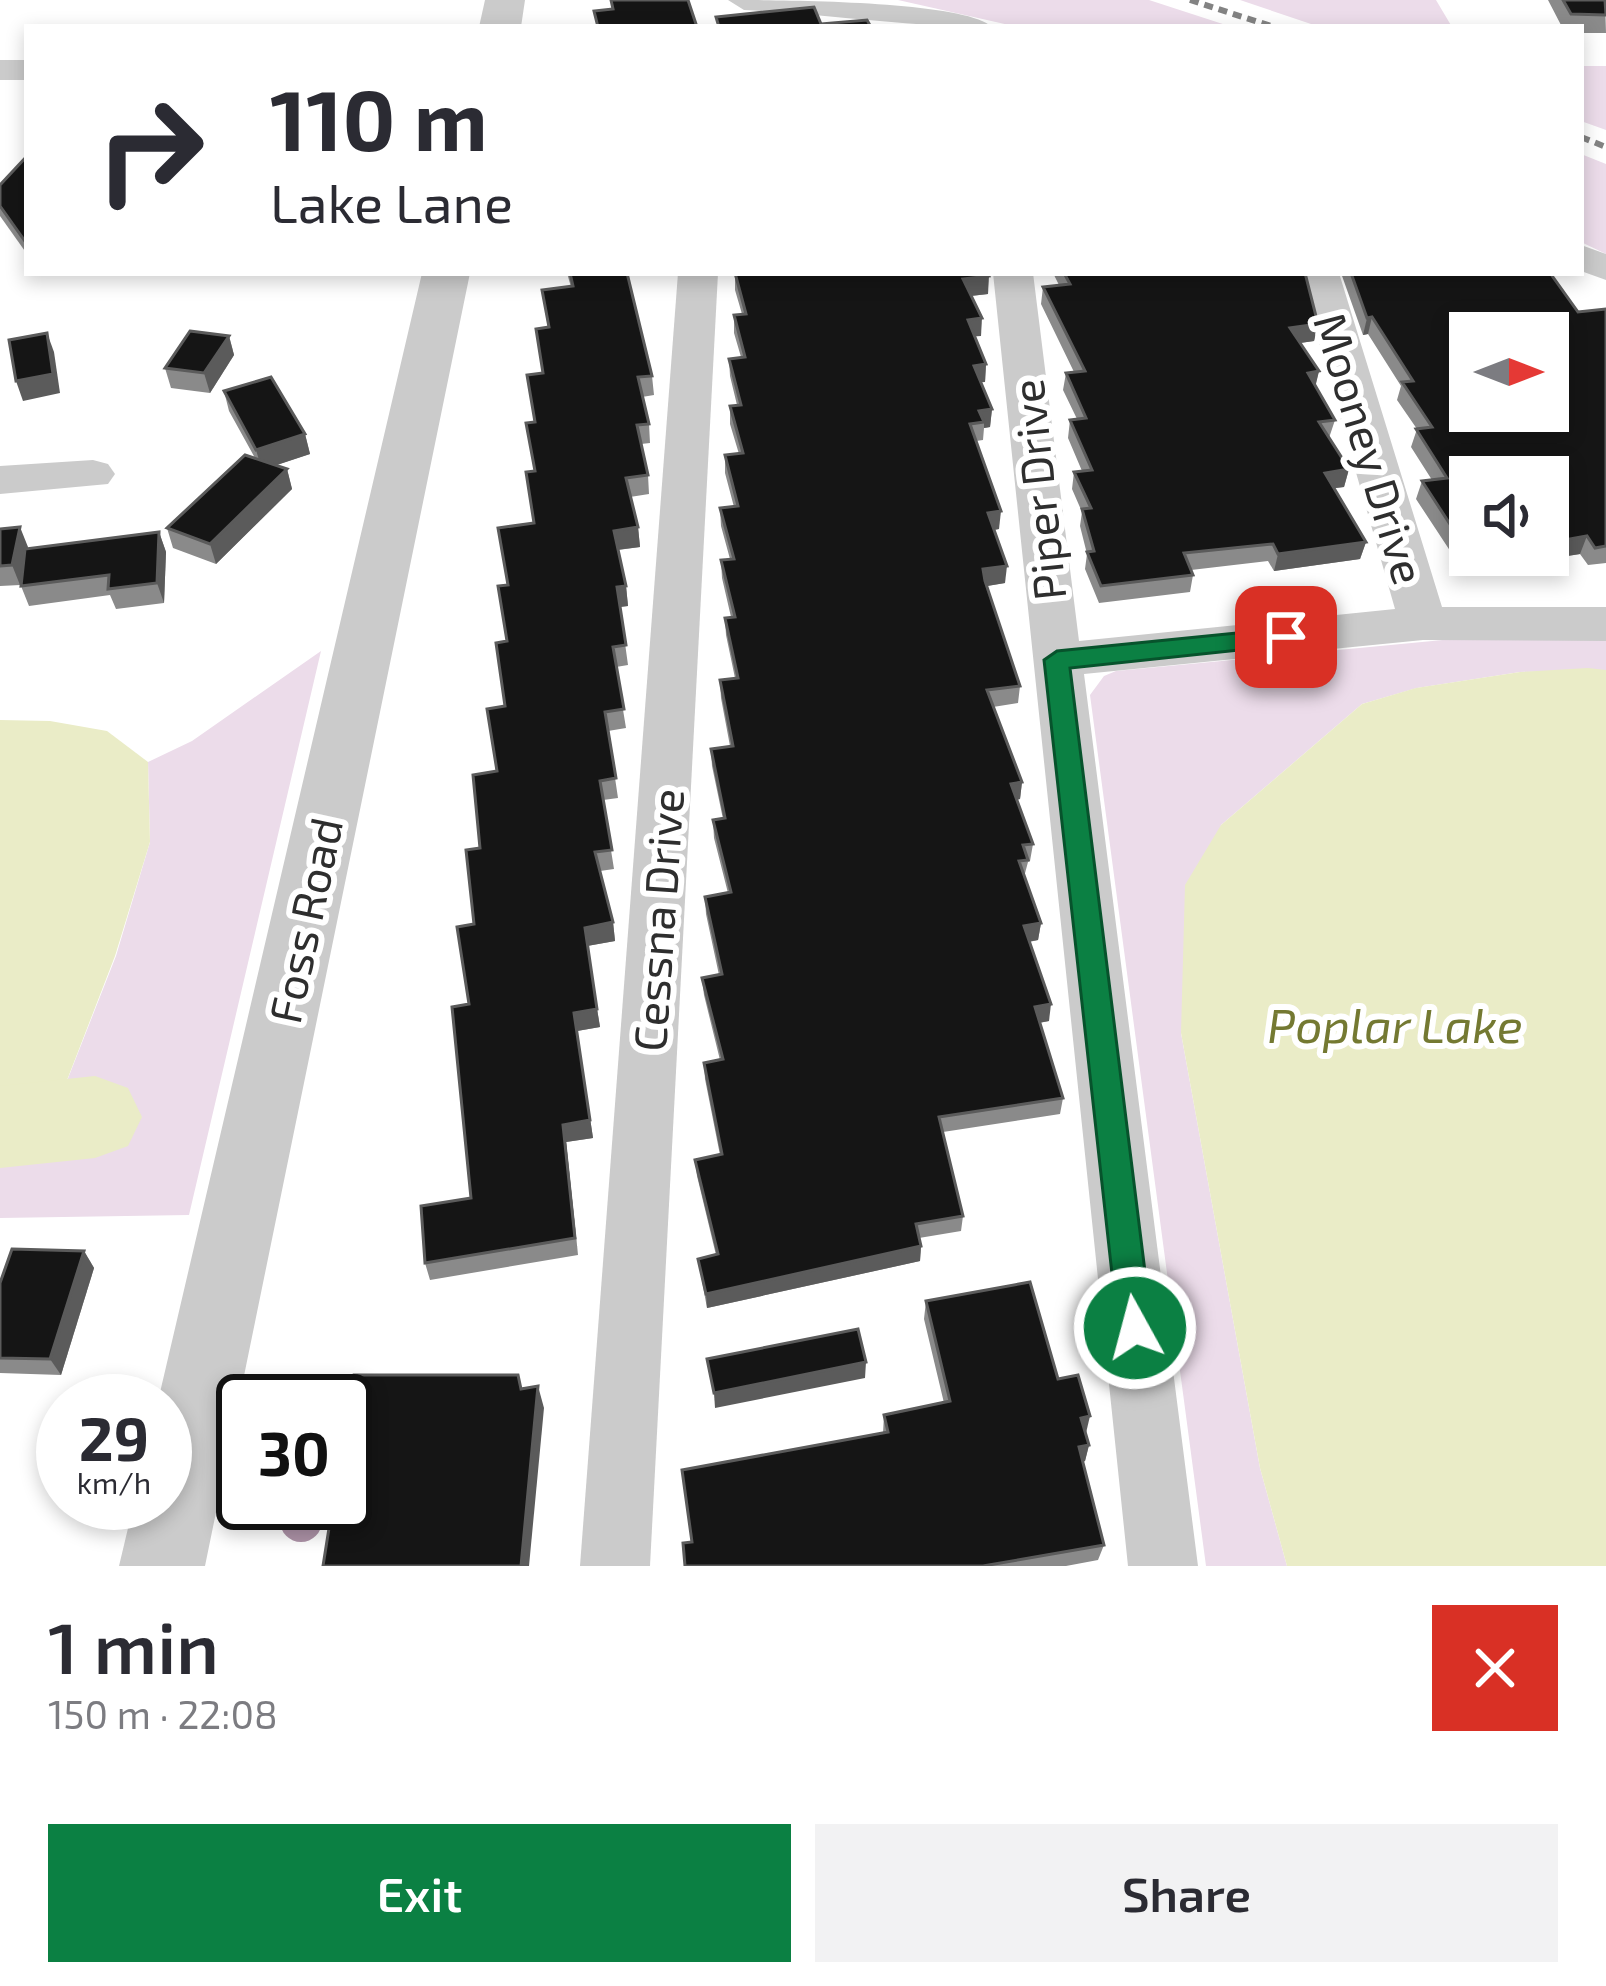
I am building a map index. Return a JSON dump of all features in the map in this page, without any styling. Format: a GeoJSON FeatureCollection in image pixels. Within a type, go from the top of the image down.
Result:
{"type":"FeatureCollection","features":[{"type":"Feature","properties":{"kind":"street"},"geometry":{"type":"LineString","coordinates":[[725,4],[860,6],[959,24]]}},
{"type":"Feature","properties":{"kind":"street","name":"Foss Road"},"geometry":{"type":"LineString","coordinates":[[162,1566],[445,276]]}},
{"type":"Feature","properties":{"kind":"street","name":"Cessna Drive"},"geometry":{"type":"LineString","coordinates":[[615,1566],[698,276]]}},
{"type":"Feature","properties":{"kind":"street","name":"Piper Drive"},"geometry":{"type":"LineString","coordinates":[[1013,276],[1163,1566]]}},
{"type":"Feature","properties":{"kind":"street","name":"Mooney Drive"},"geometry":{"type":"LineString","coordinates":[[1319,276],[1424,623]]}},
{"type":"Feature","properties":{"kind":"street"},"geometry":{"type":"LineString","coordinates":[[0,480],[94,473]]}},
{"type":"Feature","properties":{"kind":"street"},"geometry":{"type":"LineString","coordinates":[[1057,660],[1424,623],[1606,624]]}},
{"type":"Feature","properties":{"kind":"shaded area"},"geometry":{"type":"Polygon","coordinates":[[[898,0],[1149,0],[1223,24],[1005,24],[898,0]]]}},
{"type":"Feature","properties":{"kind":"shaded area"},"geometry":{"type":"Polygon","coordinates":[[[1240,0],[1436,0],[1450,24],[1311,24],[1240,0]]]}},
{"type":"Feature","properties":{"kind":"shaded area"},"geometry":{"type":"Polygon","coordinates":[[[1584,66],[1606,66],[1606,130],[1584,122],[1584,66]]]}},
{"type":"Feature","properties":{"kind":"shaded area"},"geometry":{"type":"Polygon","coordinates":[[[1584,155],[1606,164],[1606,254],[1584,243],[1584,155]]]}},
{"type":"Feature","properties":{"kind":"shaded area"},"geometry":{"type":"Polygon","coordinates":[[[1606,637],[1606,670],[1520,672],[1417,688],[1362,704],[1221,825],[1181,1033],[1260,1468],[1287,1566],[1206,1566],[1090,695],[1104,676],[1116,671],[1464,638],[1606,637]]]}},
{"type":"Feature","properties":{"kind":"shaded area"},"geometry":{"type":"Polygon","coordinates":[[[321,651],[189,1215],[0,1218],[0,1162],[54,1114],[116,956],[150,842],[148,762],[192,741],[321,651]]]}},
{"type":"Feature","properties":{"kind":"water","name":"Poplar Lake"},"geometry":{"type":"Polygon","coordinates":[[[1606,670],[1606,1566],[1287,1566],[1260,1468],[1181,1033],[1185,885],[1221,825],[1362,704],[1416,688],[1520,672],[1606,670]]]}},
{"type":"Feature","properties":{"kind":"water"},"geometry":{"type":"Polygon","coordinates":[[[0,720],[50,721],[107,731],[148,762],[150,842],[115,956],[54,1114],[0,1162],[0,720]]]}},
{"type":"Feature","properties":{"kind":"building"},"geometry":{"type":"Polygon","coordinates":[[[611,0],[688,0],[696,24],[597,24],[594,11],[613,9],[611,0]]]}},
{"type":"Feature","properties":{"kind":"building"},"geometry":{"type":"Polygon","coordinates":[[[1563,0],[1605,0],[1606,15],[1571,14],[1563,0]]]}},
{"type":"Feature","properties":{"kind":"building"},"geometry":{"type":"Polygon","coordinates":[[[814,7],[821,24],[718,24],[716,17],[814,7]]]}},
{"type":"Feature","properties":{"kind":"building"},"geometry":{"type":"Polygon","coordinates":[[[867,20],[869,24],[821,24],[867,20]]]}},
{"type":"Feature","properties":{"kind":"building"},"geometry":{"type":"Polygon","coordinates":[[[24,159],[24,240],[0,206],[0,185],[24,159]]]}},
{"type":"Feature","properties":{"kind":"building"},"geometry":{"type":"Polygon","coordinates":[[[571,276],[628,276],[652,376],[638,377],[649,424],[637,425],[648,475],[626,478],[638,527],[614,531],[626,586],[617,587],[626,645],[613,647],[624,709],[605,712],[616,778],[600,781],[612,850],[595,852],[613,922],[585,928],[597,1009],[574,1013],[590,1120],[563,1125],[575,1238],[425,1263],[421,1206],[471,1198],[452,1007],[469,1004],[457,927],[474,924],[466,850],[480,848],[473,775],[497,771],[487,709],[505,706],[496,643],[507,641],[498,586],[508,585],[498,528],[534,523],[526,472],[535,471],[526,423],[535,422],[527,375],[543,373],[536,329],[549,327],[542,290],[573,286],[571,276]]]}},
{"type":"Feature","properties":{"kind":"building"},"geometry":{"type":"Polygon","coordinates":[[[736,276],[989,276],[963,279],[982,318],[968,320],[986,364],[974,366],[992,409],[979,411],[984,422],[970,424],[1001,511],[988,513],[1007,566],[983,569],[985,581],[1020,686],[987,690],[1022,782],[1011,784],[1033,844],[1023,845],[1028,860],[1019,861],[1041,923],[1024,926],[1051,1004],[1035,1007],[1063,1098],[939,1117],[963,1216],[916,1224],[921,1246],[706,1294],[698,1259],[718,1254],[695,1160],[722,1154],[704,1063],[723,1059],[702,978],[722,974],[705,897],[731,892],[713,820],[725,818],[711,749],[733,746],[720,680],[738,678],[725,618],[735,617],[721,560],[734,559],[720,508],[738,506],[725,455],[743,453],[730,406],[741,405],[729,359],[745,357],[734,315],[746,314],[736,276]]]}},
{"type":"Feature","properties":{"kind":"building"},"geometry":{"type":"Polygon","coordinates":[[[1066,276],[1306,276],[1318,324],[1290,328],[1319,371],[1308,373],[1335,420],[1319,422],[1349,469],[1325,473],[1366,542],[1278,554],[1273,544],[1184,553],[1193,575],[1101,586],[1087,552],[1094,551],[1082,509],[1091,508],[1074,472],[1092,470],[1070,420],[1086,418],[1066,373],[1085,371],[1043,287],[1070,284],[1066,276]]]}},
{"type":"Feature","properties":{"kind":"building"},"geometry":{"type":"Polygon","coordinates":[[[1352,276],[1552,276],[1578,312],[1606,309],[1606,546],[1595,548],[1587,536],[1569,539],[1569,456],[1449,456],[1449,523],[1422,481],[1447,478],[1416,429],[1432,427],[1402,382],[1413,381],[1372,317],[1367,318],[1352,276]]]}},
{"type":"Feature","properties":{"kind":"building"},"geometry":{"type":"Polygon","coordinates":[[[190,331],[229,336],[204,373],[165,368],[190,331]]]}},
{"type":"Feature","properties":{"kind":"building"},"geometry":{"type":"Polygon","coordinates":[[[47,333],[53,374],[16,381],[9,340],[47,333]]]}},
{"type":"Feature","properties":{"kind":"building"},"geometry":{"type":"Polygon","coordinates":[[[271,377],[305,434],[256,450],[224,391],[271,377]]]}},
{"type":"Feature","properties":{"kind":"building"},"geometry":{"type":"Polygon","coordinates":[[[245,455],[287,469],[210,544],[167,528],[245,455]]]}},
{"type":"Feature","properties":{"kind":"building"},"geometry":{"type":"Polygon","coordinates":[[[20,527],[12,565],[0,566],[0,529],[20,527]]]}},
{"type":"Feature","properties":{"kind":"building"},"geometry":{"type":"Polygon","coordinates":[[[159,532],[157,583],[108,589],[109,575],[21,586],[25,549],[159,532]]]}},
{"type":"Feature","properties":{"kind":"building"},"geometry":{"type":"Polygon","coordinates":[[[12,1249],[84,1251],[50,1359],[0,1358],[0,1283],[12,1249]]]}},
{"type":"Feature","properties":{"kind":"building"},"geometry":{"type":"Polygon","coordinates":[[[1030,1282],[1058,1379],[1078,1375],[1090,1416],[1081,1418],[1089,1445],[1079,1447],[1104,1545],[983,1566],[685,1566],[683,1543],[692,1542],[682,1470],[888,1432],[884,1415],[950,1401],[926,1301],[1030,1282]]]}},
{"type":"Feature","properties":{"kind":"building"},"geometry":{"type":"Polygon","coordinates":[[[858,1329],[866,1362],[714,1393],[707,1359],[858,1329]]]}},
{"type":"Feature","properties":{"kind":"building"},"geometry":{"type":"Polygon","coordinates":[[[372,1375],[518,1375],[521,1389],[538,1386],[521,1566],[323,1566],[329,1530],[372,1530],[372,1375]]]}},
{"type":"Feature","properties":{"kind":"waterway"},"geometry":{"type":"LineString","coordinates":[[0,1127],[95,1117],[47,1124]]}},
{"type":"Feature","properties":{"kind":"railway"},"geometry":{"type":"LineString","coordinates":[[1190,0],[1265,24]]}},
{"type":"Feature","properties":{"kind":"railway"},"geometry":{"type":"LineString","coordinates":[[1584,138],[1606,147]]}},
{"type":"Feature","properties":{"kind":"route"},"geometry":{"type":"LineString","coordinates":[[1135,1328],[1057,660],[1286,637]]}}]}
